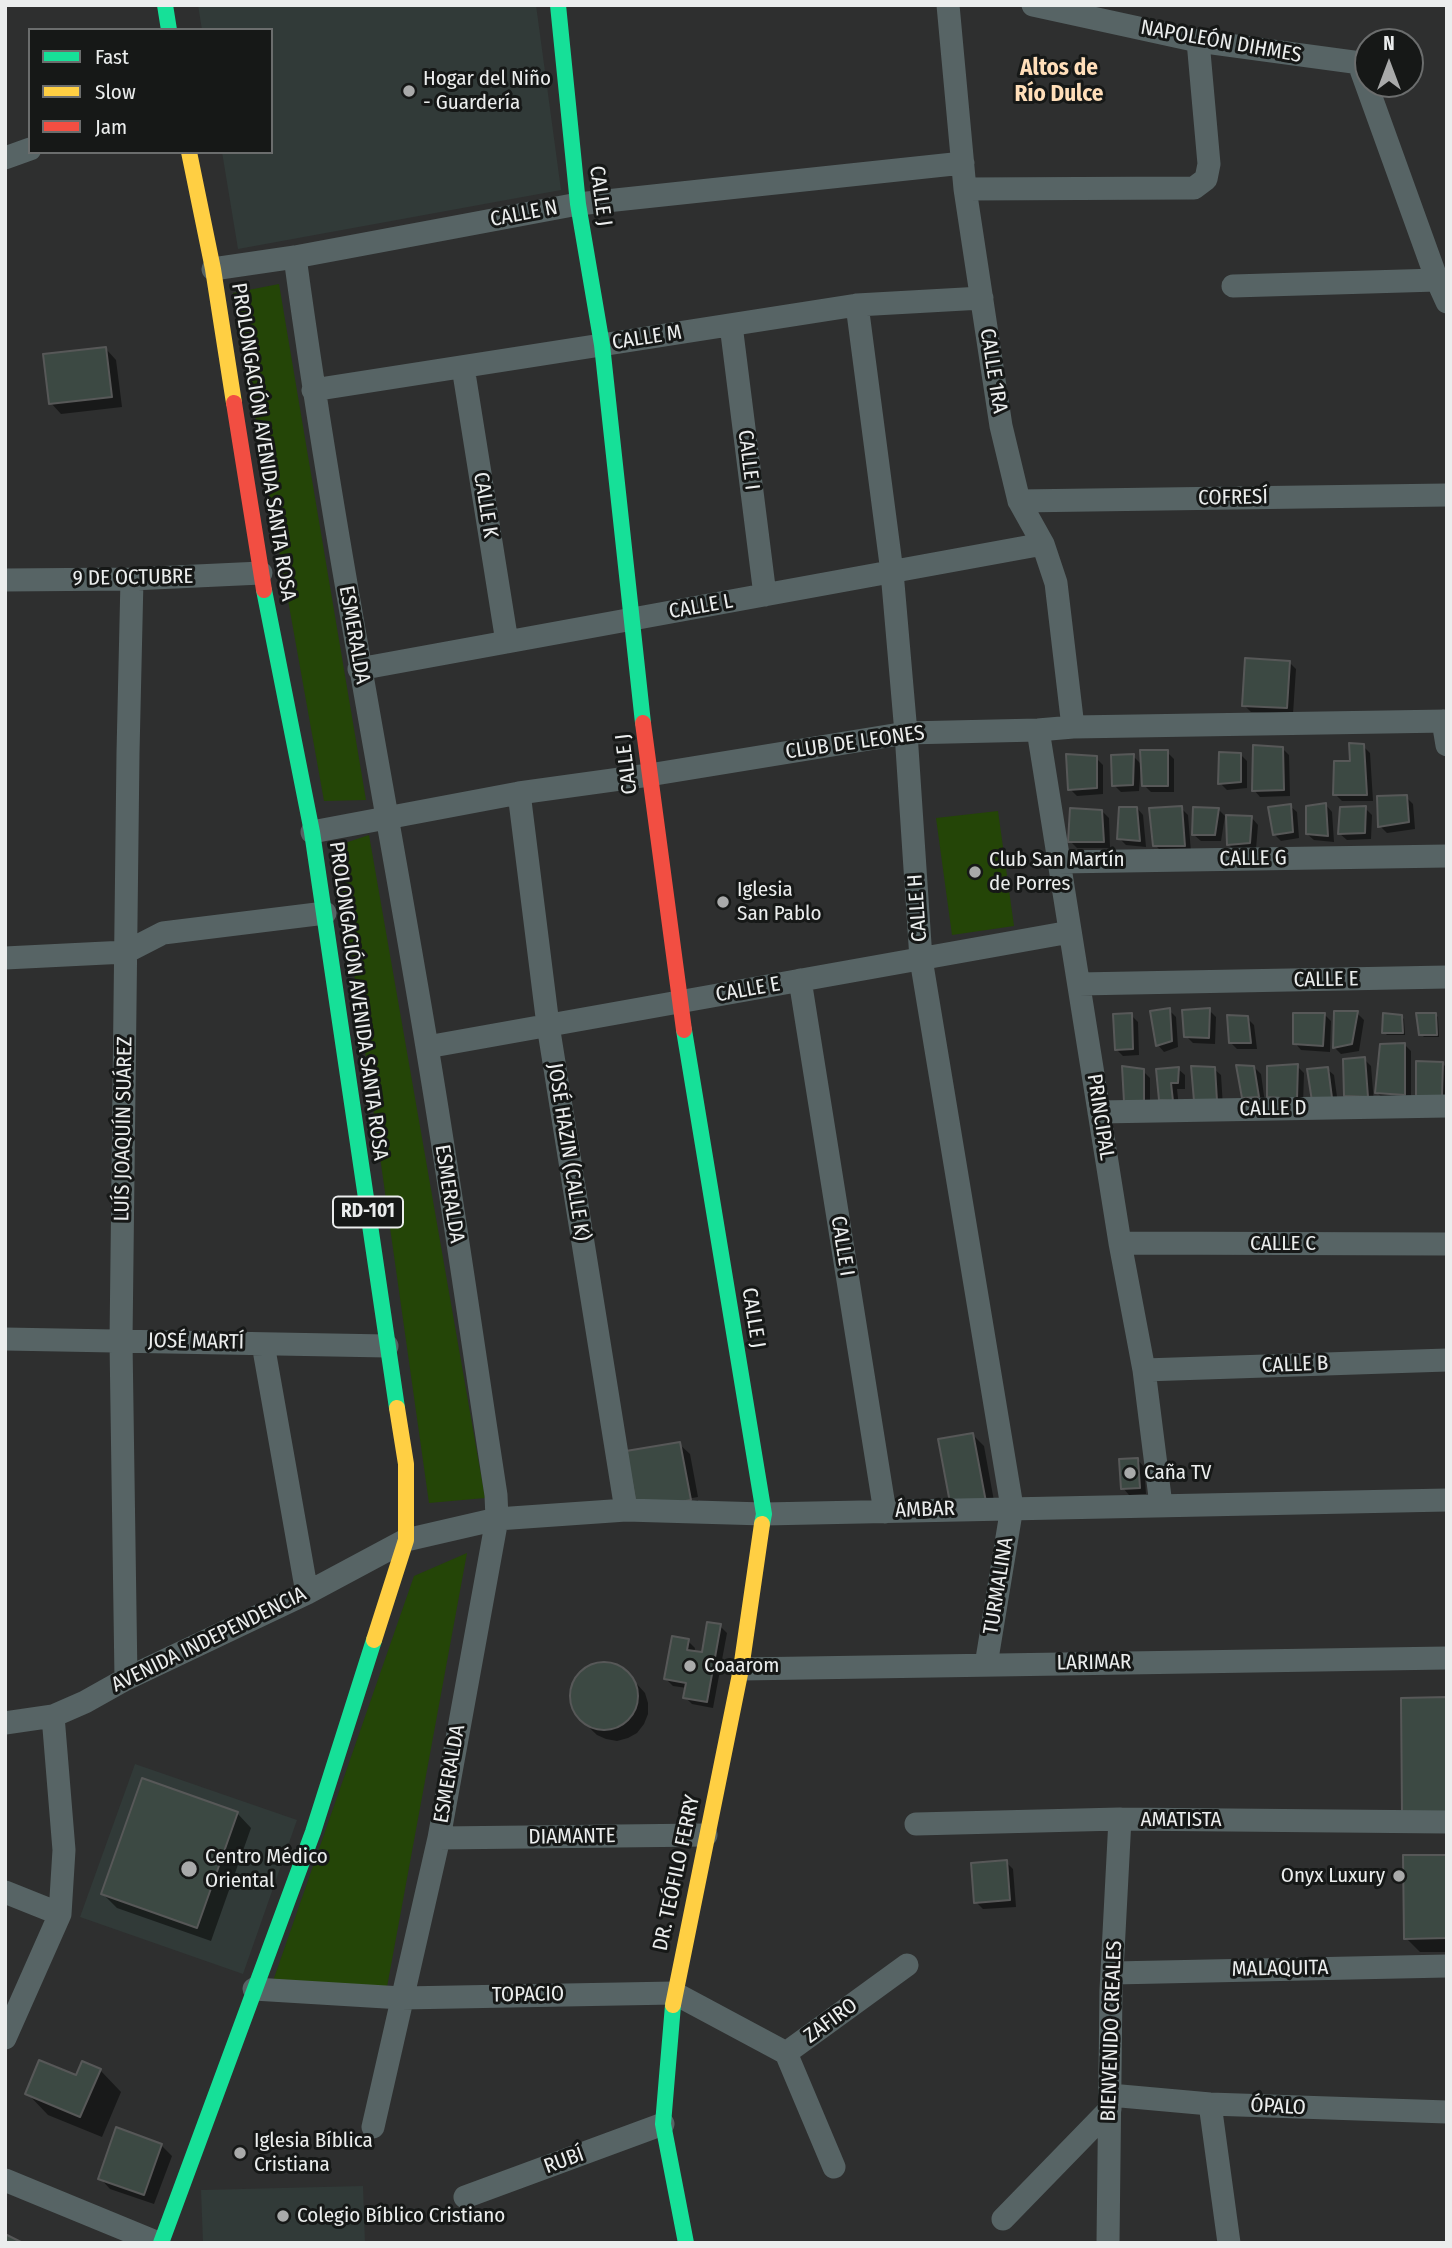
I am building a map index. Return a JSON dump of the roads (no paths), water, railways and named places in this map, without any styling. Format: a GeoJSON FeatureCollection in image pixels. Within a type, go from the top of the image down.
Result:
{"type":"FeatureCollection","features":[{"type":"Feature","properties":{"kind":"street"},"geometry":{"type":"LineString","coordinates":[[165,5],[169,28]]}},
{"type":"Feature","properties":{"kind":"street","name":"CALLE J"},"geometry":{"type":"LineString","coordinates":[[558,5],[578,204],[602,345],[649,775],[679,1002],[764,1514]]}},
{"type":"Feature","properties":{"kind":"street","name":"CALLE 1RA"},"geometry":{"type":"LineString","coordinates":[[948,5],[965,189],[1001,426],[1019,501],[1043,544],[1056,583],[1073,727]]}},
{"type":"Feature","properties":{"kind":"street","name":"NAPOLEÓN DIHMES"},"geometry":{"type":"LineString","coordinates":[[1039,6],[1198,41],[1354,63]]}},
{"type":"Feature","properties":{"kind":"street"},"geometry":{"type":"LineString","coordinates":[[965,189],[1194,188],[1206,179],[1209,164],[1198,41]]}},
{"type":"Feature","properties":{"kind":"street"},"geometry":{"type":"LineString","coordinates":[[1375,98],[1447,302]]}},
{"type":"Feature","properties":{"kind":"street"},"geometry":{"type":"LineString","coordinates":[[5,158],[28,150]]}},
{"type":"Feature","properties":{"kind":"street","name":"PROLONGACIÓN AVENIDA SANTA ROSA"},"geometry":{"type":"LineString","coordinates":[[160,2243],[313,1832],[407,1540],[406,1464],[325,913],[312,832],[261,573],[213,270],[189,154]]}},
{"type":"Feature","properties":{"kind":"street","name":"CALLE N"},"geometry":{"type":"LineString","coordinates":[[213,270],[578,204],[964,163]]}},
{"type":"Feature","properties":{"kind":"street","name":"ESMERALDA"},"geometry":{"type":"LineString","coordinates":[[295,257],[313,390],[359,669],[427,1047],[496,1496],[497,1519],[439,1838],[373,2127]]}},
{"type":"Feature","properties":{"kind":"street"},"geometry":{"type":"LineString","coordinates":[[1233,286],[1437,280]]}},
{"type":"Feature","properties":{"kind":"street","name":"CALLE M"},"geometry":{"type":"LineString","coordinates":[[313,390],[857,305],[982,298]]}},
{"type":"Feature","properties":{"kind":"street","name":"CALLE H"},"geometry":{"type":"LineString","coordinates":[[857,305],[892,572],[922,959],[1012,1507]]}},
{"type":"Feature","properties":{"kind":"street","name":"CALLE I"},"geometry":{"type":"LineString","coordinates":[[731,325],[765,595]]}},
{"type":"Feature","properties":{"kind":"street","name":"CALLE K"},"geometry":{"type":"LineString","coordinates":[[463,367],[507,642]]}},
{"type":"Feature","properties":{"kind":"street","name":"COFRESÍ"},"geometry":{"type":"LineString","coordinates":[[1019,501],[1447,495]]}},
{"type":"Feature","properties":{"kind":"street","name":"CALLE L"},"geometry":{"type":"LineString","coordinates":[[359,669],[1043,544]]}},
{"type":"Feature","properties":{"kind":"street","name":"9 DE OCTUBRE"},"geometry":{"type":"LineString","coordinates":[[5,580],[132,579],[261,573]]}},
{"type":"Feature","properties":{"kind":"street","name":"LUÍS JOAQUÍN SUÁREZ"},"geometry":{"type":"LineString","coordinates":[[126,1679],[121,1341],[132,579]]}},
{"type":"Feature","properties":{"kind":"street"},"geometry":{"type":"LineString","coordinates":[[1445,721],[1447,745]]}},
{"type":"Feature","properties":{"kind":"street","name":"CLUB DE LEONES"},"geometry":{"type":"LineString","coordinates":[[312,832],[519,793],[649,775],[906,733],[1073,727],[1445,721]]}},
{"type":"Feature","properties":{"kind":"street","name":"PRINCIPAL"},"geometry":{"type":"LineString","coordinates":[[1038,730],[1120,1243],[1144,1370],[1161,1505]]}},
{"type":"Feature","properties":{"kind":"street","name":"JOSÉ HAZIN (CALLE K)"},"geometry":{"type":"LineString","coordinates":[[519,793],[548,1026],[625,1510]]}},
{"type":"Feature","properties":{"kind":"street","name":"CALLE G"},"geometry":{"type":"LineString","coordinates":[[1059,862],[1447,856]]}},
{"type":"Feature","properties":{"kind":"street"},"geometry":{"type":"LineString","coordinates":[[5,958],[126,951],[163,933],[325,913]]}},
{"type":"Feature","properties":{"kind":"street","name":"CALLE E"},"geometry":{"type":"LineString","coordinates":[[427,1047],[1070,932]]}},
{"type":"Feature","properties":{"kind":"street","name":"CALLE E"},"geometry":{"type":"LineString","coordinates":[[1079,984],[1447,977]]}},
{"type":"Feature","properties":{"kind":"street","name":"CALLE I"},"geometry":{"type":"LineString","coordinates":[[800,980],[885,1512]]}},
{"type":"Feature","properties":{"kind":"street","name":"CALLE D"},"geometry":{"type":"LineString","coordinates":[[1099,1112],[1447,1106]]}},
{"type":"Feature","properties":{"kind":"street","name":"CALLE C"},"geometry":{"type":"LineString","coordinates":[[1120,1243],[1447,1244]]}},
{"type":"Feature","properties":{"kind":"street","name":"JOSÉ MARTÍ"},"geometry":{"type":"LineString","coordinates":[[5,1339],[387,1346]]}},
{"type":"Feature","properties":{"kind":"street"},"geometry":{"type":"LineString","coordinates":[[263,1344],[307,1593]]}},
{"type":"Feature","properties":{"kind":"street","name":"CALLE B"},"geometry":{"type":"LineString","coordinates":[[1144,1370],[1447,1360]]}},
{"type":"Feature","properties":{"kind":"street","name":"ÁMBAR"},"geometry":{"type":"LineString","coordinates":[[407,1540],[497,1519],[625,1510],[764,1514],[1447,1500]]}},
{"type":"Feature","properties":{"kind":"street","name":"TURMALINA"},"geometry":{"type":"LineString","coordinates":[[986,1665],[1012,1507]]}},
{"type":"Feature","properties":{"kind":"street","name":"DR. TEÓFILO FERRY"},"geometry":{"type":"LineString","coordinates":[[686,2243],[663,2124],[674,1993],[741,1668],[764,1514]]}},
{"type":"Feature","properties":{"kind":"street","name":"AVENIDA INDEPENDENCIA"},"geometry":{"type":"LineString","coordinates":[[5,1723],[53,1716],[85,1702],[126,1679],[307,1593],[407,1540]]}},
{"type":"Feature","properties":{"kind":"street","name":"LARIMAR"},"geometry":{"type":"LineString","coordinates":[[741,1668],[1447,1658]]}},
{"type":"Feature","properties":{"kind":"street"},"geometry":{"type":"LineString","coordinates":[[5,2038],[60,1914],[64,1850],[53,1716]]}},
{"type":"Feature","properties":{"kind":"street","name":"AMATISTA"},"geometry":{"type":"LineString","coordinates":[[916,1824],[1120,1819],[1447,1822]]}},
{"type":"Feature","properties":{"kind":"street","name":"BIENVENIDO CREALES"},"geometry":{"type":"LineString","coordinates":[[1108,2243],[1113,1973],[1120,1819]]}},
{"type":"Feature","properties":{"kind":"street","name":"DIAMANTE"},"geometry":{"type":"LineString","coordinates":[[439,1838],[706,1835]]}},
{"type":"Feature","properties":{"kind":"street"},"geometry":{"type":"LineString","coordinates":[[5,1892],[60,1914]]}},
{"type":"Feature","properties":{"kind":"street","name":"ZAFIRO"},"geometry":{"type":"LineString","coordinates":[[834,2167],[786,2053],[907,1965]]}},
{"type":"Feature","properties":{"kind":"street","name":"MALAQUITA"},"geometry":{"type":"LineString","coordinates":[[1113,1973],[1447,1966]]}},
{"type":"Feature","properties":{"kind":"street","name":"TOPACIO"},"geometry":{"type":"LineString","coordinates":[[254,1989],[402,1998],[674,1993],[786,2053]]}},
{"type":"Feature","properties":{"kind":"street"},"geometry":{"type":"LineString","coordinates":[[1003,2219],[1110,2102]]}},
{"type":"Feature","properties":{"kind":"street","name":"ÓPALO"},"geometry":{"type":"LineString","coordinates":[[1110,2102],[1447,2112]]}},
{"type":"Feature","properties":{"kind":"street"},"geometry":{"type":"LineString","coordinates":[[1210,2104],[1229,2243]]}},
{"type":"Feature","properties":{"kind":"street","name":"RUBÍ"},"geometry":{"type":"LineString","coordinates":[[465,2197],[663,2124]]}},
{"type":"Feature","properties":{"kind":"street"},"geometry":{"type":"LineString","coordinates":[[5,2180],[160,2243]]}},
{"type":"Feature","properties":{"kind":"place","name":"Hogar del Niño - Guardería"},"geometry":{"type":"Point","coordinates":[409,91]}},
{"type":"Feature","properties":{"kind":"place","name":"Club San Martín de Porres"},"geometry":{"type":"Point","coordinates":[975,872]}},
{"type":"Feature","properties":{"kind":"place","name":"Iglesia San Pablo"},"geometry":{"type":"Point","coordinates":[723,902]}},
{"type":"Feature","properties":{"kind":"place","name":"Caña TV"},"geometry":{"type":"Point","coordinates":[1130,1473]}},
{"type":"Feature","properties":{"kind":"place","name":"Coaarom"},"geometry":{"type":"Point","coordinates":[690,1666]}},
{"type":"Feature","properties":{"kind":"place","name":"Centro Médico Oriental"},"geometry":{"type":"Point","coordinates":[189,1869]}},
{"type":"Feature","properties":{"kind":"place","name":"Onyx Luxury"},"geometry":{"type":"Point","coordinates":[1399,1876]}},
{"type":"Feature","properties":{"kind":"place","name":"Iglesia Bíblica Cristiana"},"geometry":{"type":"Point","coordinates":[240,2153]}},
{"type":"Feature","properties":{"kind":"place","name":"Colegio Bíblico Cristiano"},"geometry":{"type":"Point","coordinates":[283,2216]}},
{"type":"Feature","properties":{"kind":"district","name":"Altos de Río Dulce"},"geometry":{"type":"Point","coordinates":[1059,82]}}]}
